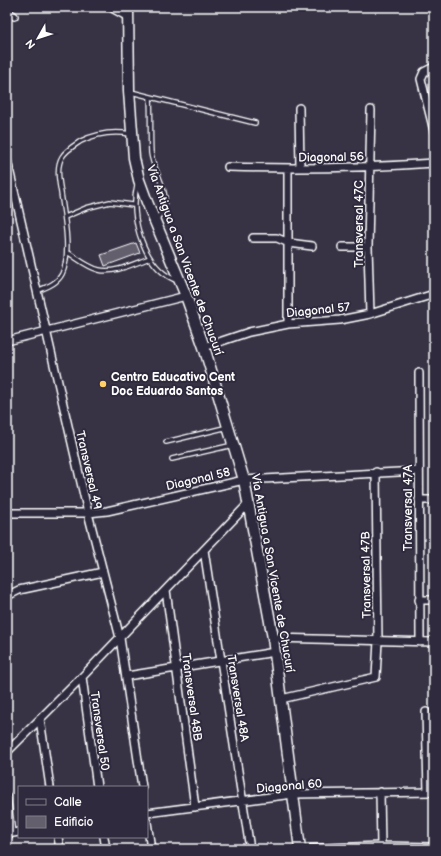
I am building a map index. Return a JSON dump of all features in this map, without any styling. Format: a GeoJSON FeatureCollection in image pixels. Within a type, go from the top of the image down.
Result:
{"type":"FeatureCollection","features":[{"type":"Feature","properties":{"kind":"main road","name":"Vía Antigua a San Vicente de Chucurí"},"geometry":{"type":"LineString","coordinates":[[128,12],[131,134],[139,180],[154,221],[186,296],[204,347],[229,427],[250,503],[274,638],[300,849]]}},
{"type":"Feature","properties":{"kind":"street"},"geometry":{"type":"LineString","coordinates":[[110,7],[128,12]]}},
{"type":"Feature","properties":{"kind":"street"},"geometry":{"type":"LineString","coordinates":[[7,12],[14,16]]}},
{"type":"Feature","properties":{"kind":"street"},"geometry":{"type":"LineString","coordinates":[[434,67],[424,72],[421,79],[434,131]]}},
{"type":"Feature","properties":{"kind":"street"},"geometry":{"type":"LineString","coordinates":[[299,108],[300,168]]}},
{"type":"Feature","properties":{"kind":"street","name":"Transversal 47C"},"geometry":{"type":"LineString","coordinates":[[370,110],[368,247],[370,314]]}},
{"type":"Feature","properties":{"kind":"street","name":"Transversal 49"},"geometry":{"type":"LineString","coordinates":[[7,160],[88,513],[120,638],[127,676],[142,786]]}},
{"type":"Feature","properties":{"kind":"street","name":"Diagonal 56"},"geometry":{"type":"LineString","coordinates":[[228,166],[288,168],[370,167],[434,163]]}},
{"type":"Feature","properties":{"kind":"street"},"geometry":{"type":"LineString","coordinates":[[288,168],[288,324]]}},
{"type":"Feature","properties":{"kind":"street"},"geometry":{"type":"LineString","coordinates":[[253,238],[277,238],[289,242],[312,246]]}},
{"type":"Feature","properties":{"kind":"street"},"geometry":{"type":"LineString","coordinates":[[342,247],[368,247]]}},
{"type":"Feature","properties":{"kind":"street","name":"Diagonal 57"},"geometry":{"type":"LineString","coordinates":[[204,347],[248,332],[288,324],[340,320],[370,314],[434,294]]}},
{"type":"Feature","properties":{"kind":"street"},"geometry":{"type":"LineString","coordinates":[[7,341],[186,296]]}},
{"type":"Feature","properties":{"kind":"street","name":"Transversal 47A"},"geometry":{"type":"LineString","coordinates":[[419,373],[418,471],[420,642]]}},
{"type":"Feature","properties":{"kind":"street","name":"Diagonal 58"},"geometry":{"type":"LineString","coordinates":[[7,513],[88,513],[107,511],[244,480],[418,471]]}},
{"type":"Feature","properties":{"kind":"street","name":"Transversal 47B"},"geometry":{"type":"LineString","coordinates":[[281,699],[376,677],[378,641],[376,472]]}},
{"type":"Feature","properties":{"kind":"street"},"geometry":{"type":"LineString","coordinates":[[419,500],[434,500]]}},
{"type":"Feature","properties":{"kind":"street"},"geometry":{"type":"LineString","coordinates":[[7,752],[82,677],[250,503]]}},
{"type":"Feature","properties":{"kind":"street","name":"Transversal 48A"},"geometry":{"type":"LineString","coordinates":[[204,550],[250,849]]}},
{"type":"Feature","properties":{"kind":"street"},"geometry":{"type":"LineString","coordinates":[[7,596],[19,590],[103,572]]}},
{"type":"Feature","properties":{"kind":"street","name":"Transversal 48B"},"geometry":{"type":"LineString","coordinates":[[166,590],[196,807]]}},
{"type":"Feature","properties":{"kind":"street"},"geometry":{"type":"LineString","coordinates":[[420,600],[434,600]]}},
{"type":"Feature","properties":{"kind":"street"},"geometry":{"type":"LineString","coordinates":[[274,638],[434,642]]}},
{"type":"Feature","properties":{"kind":"street"},"geometry":{"type":"LineString","coordinates":[[127,676],[221,662],[275,652]]}},
{"type":"Feature","properties":{"kind":"street","name":"Transversal 50"},"geometry":{"type":"LineString","coordinates":[[82,677],[97,786]]}},
{"type":"Feature","properties":{"kind":"street"},"geometry":{"type":"LineString","coordinates":[[426,712],[431,792]]}},
{"type":"Feature","properties":{"kind":"street"},"geometry":{"type":"LineString","coordinates":[[40,719],[50,786]]}},
{"type":"Feature","properties":{"kind":"street"},"geometry":{"type":"LineString","coordinates":[[380,792],[381,846]]}},
{"type":"Feature","properties":{"kind":"street","name":"Diagonal 60"},"geometry":{"type":"LineString","coordinates":[[148,813],[293,794],[431,792]]}},
{"type":"Feature","properties":{"kind":"street"},"geometry":{"type":"LineString","coordinates":[[7,796],[13,833]]}},
{"type":"Feature","properties":{"kind":"street"},"geometry":{"type":"LineString","coordinates":[[148,829],[151,849]]}},
{"type":"Feature","properties":{"kind":"street"},"geometry":{"type":"LineString","coordinates":[[58,838],[60,849]]}},
{"type":"Feature","properties":{"kind":"street"},"geometry":{"type":"LineString","coordinates":[[104,838],[106,849]]}},
{"type":"Feature","properties":{"kind":"street"},"geometry":{"type":"LineString","coordinates":[[300,849],[381,846],[434,847]]}},
{"type":"Feature","properties":{"kind":"lane"},"geometry":{"type":"LineString","coordinates":[[129,91],[254,123]]}},
{"type":"Feature","properties":{"kind":"lane"},"geometry":{"type":"LineString","coordinates":[[150,97],[151,155],[166,199],[162,213],[154,221]]}},
{"type":"Feature","properties":{"kind":"lane"},"geometry":{"type":"LineString","coordinates":[[37,291],[53,284],[61,275],[67,252],[65,217],[58,170],[62,156],[73,146],[88,137],[115,132],[131,134]]}},
{"type":"Feature","properties":{"kind":"lane"},"geometry":{"type":"LineString","coordinates":[[139,180],[134,205],[139,231],[150,258],[162,274],[180,282]]}},
{"type":"Feature","properties":{"kind":"lane"},"geometry":{"type":"LineString","coordinates":[[65,217],[86,208],[110,202],[134,205]]}},
{"type":"Feature","properties":{"kind":"lane"},"geometry":{"type":"LineString","coordinates":[[67,252],[88,266],[100,270],[110,270],[150,258]]}},
{"type":"Feature","properties":{"kind":"lane"},"geometry":{"type":"LineString","coordinates":[[166,442],[229,427]]}},
{"type":"Feature","properties":{"kind":"lane"},"geometry":{"type":"LineString","coordinates":[[172,459],[234,445]]}},
{"type":"Feature","properties":{"kind":"building"},"geometry":{"type":"Polygon","coordinates":[[[136,243],[140,253],[105,266],[101,255],[136,243]]]}},
{"type":"Feature","properties":{"kind":"place","name":"Centro Educativo Cent Doc Eduardo Santos"},"geometry":{"type":"Point","coordinates":[103,384]}}]}
